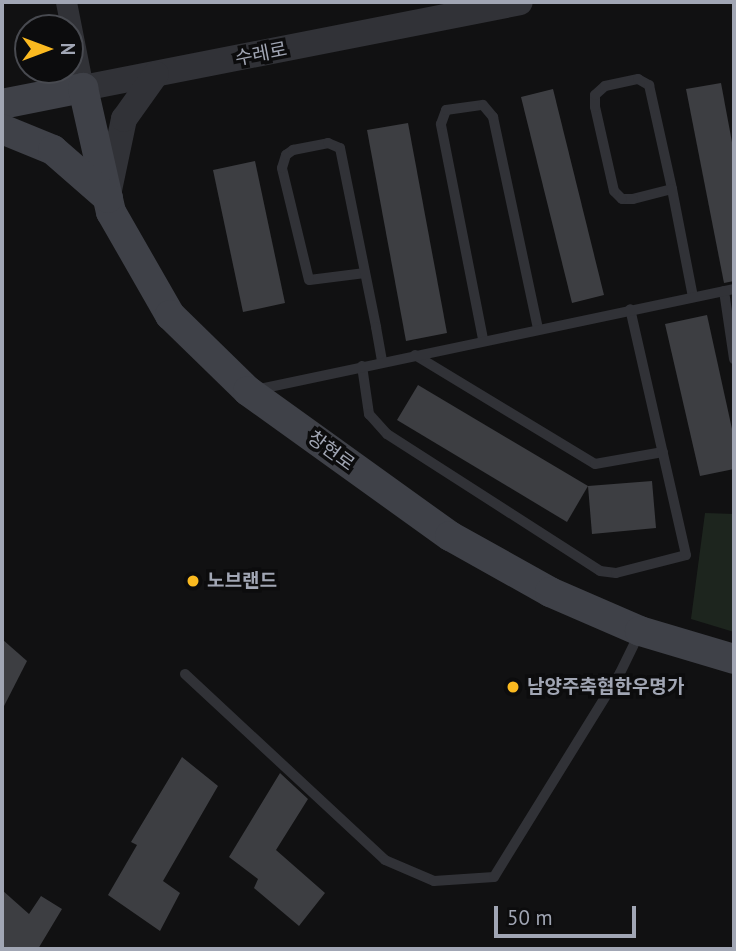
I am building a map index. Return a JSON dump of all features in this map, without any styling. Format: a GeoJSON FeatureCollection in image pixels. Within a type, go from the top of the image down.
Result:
{"type":"FeatureCollection","features":[{"type":"Feature","properties":{"kind":"main road","name":"수레로"},"geometry":{"type":"LineString","coordinates":[[2,104],[83,88]]}},
{"type":"Feature","properties":{"kind":"main road","name":"창현로"},"geometry":{"type":"LineString","coordinates":[[83,88],[111,212],[170,315],[248,391],[450,536],[550,592],[640,631],[734,659]]}},
{"type":"Feature","properties":{"kind":"main road"},"geometry":{"type":"LineString","coordinates":[[2,129],[53,150],[108,198]]}},
{"type":"Feature","properties":{"kind":"street"},"geometry":{"type":"LineString","coordinates":[[66,2],[83,88]]}},
{"type":"Feature","properties":{"kind":"street","name":"수레로"},"geometry":{"type":"LineString","coordinates":[[83,88],[520,2]]}},
{"type":"Feature","properties":{"kind":"street"},"geometry":{"type":"LineString","coordinates":[[108,198],[112,161],[124,119],[156,74]]}},
{"type":"Feature","properties":{"kind":"lane"},"geometry":{"type":"LineString","coordinates":[[672,190],[633,199],[622,199],[614,191],[595,107],[595,94],[606,86],[638,79],[649,85],[672,190],[693,297]]}},
{"type":"Feature","properties":{"kind":"lane"},"geometry":{"type":"LineString","coordinates":[[483,339],[441,124],[446,110],[483,105],[494,117],[538,328]]}},
{"type":"Feature","properties":{"kind":"lane"},"geometry":{"type":"LineString","coordinates":[[365,273],[309,280],[282,168],[286,155],[293,150],[328,142],[340,148],[365,273],[382,362]]}},
{"type":"Feature","properties":{"kind":"lane"},"geometry":{"type":"LineString","coordinates":[[248,391],[483,339],[729,290],[734,359]]}},
{"type":"Feature","properties":{"kind":"lane"},"geometry":{"type":"LineString","coordinates":[[362,366],[369,414],[387,434],[600,571],[616,573],[686,555],[630,309]]}},
{"type":"Feature","properties":{"kind":"lane"},"geometry":{"type":"LineString","coordinates":[[415,355],[595,464],[663,452]]}},
{"type":"Feature","properties":{"kind":"lane"},"geometry":{"type":"LineString","coordinates":[[185,674],[384,860],[434,881],[494,877],[620,673],[640,631]]}},
{"type":"Feature","properties":{"kind":"shaded area"},"geometry":{"type":"Polygon","coordinates":[[[705,513],[734,514],[734,632],[691,619],[705,513]]]}},
{"type":"Feature","properties":{"kind":"building"},"geometry":{"type":"Polygon","coordinates":[[[721,83],[734,153],[734,281],[724,283],[686,89],[721,83]]]}},
{"type":"Feature","properties":{"kind":"building"},"geometry":{"type":"Polygon","coordinates":[[[553,89],[604,295],[572,303],[521,97],[553,89]]]}},
{"type":"Feature","properties":{"kind":"building"},"geometry":{"type":"Polygon","coordinates":[[[408,123],[447,333],[406,341],[367,130],[408,123]]]}},
{"type":"Feature","properties":{"kind":"building"},"geometry":{"type":"Polygon","coordinates":[[[255,161],[285,303],[243,312],[213,170],[255,161]]]}},
{"type":"Feature","properties":{"kind":"building"},"geometry":{"type":"Polygon","coordinates":[[[707,315],[734,438],[734,469],[700,476],[665,324],[707,315]]]}},
{"type":"Feature","properties":{"kind":"building"},"geometry":{"type":"Polygon","coordinates":[[[418,385],[588,486],[567,522],[397,420],[418,385]]]}},
{"type":"Feature","properties":{"kind":"building"},"geometry":{"type":"Polygon","coordinates":[[[652,481],[656,528],[592,534],[588,486],[652,481]]]}},
{"type":"Feature","properties":{"kind":"building"},"geometry":{"type":"Polygon","coordinates":[[[2,639],[27,661],[2,710],[2,639]]]}},
{"type":"Feature","properties":{"kind":"building"},"geometry":{"type":"Polygon","coordinates":[[[182,757],[218,786],[163,881],[180,893],[160,931],[108,895],[137,845],[131,842],[182,757]]]}},
{"type":"Feature","properties":{"kind":"building"},"geometry":{"type":"Polygon","coordinates":[[[280,773],[308,799],[276,850],[325,893],[299,926],[254,888],[258,879],[229,857],[280,773]]]}},
{"type":"Feature","properties":{"kind":"building"},"geometry":{"type":"Polygon","coordinates":[[[2,890],[29,914],[41,896],[62,909],[38,949],[2,949],[2,890]]]}},
{"type":"Feature","properties":{"kind":"place","name":"노브랜드"},"geometry":{"type":"Point","coordinates":[193,581]}},
{"type":"Feature","properties":{"kind":"place","name":"남양주축협한우명가"},"geometry":{"type":"Point","coordinates":[513,687]}}]}
